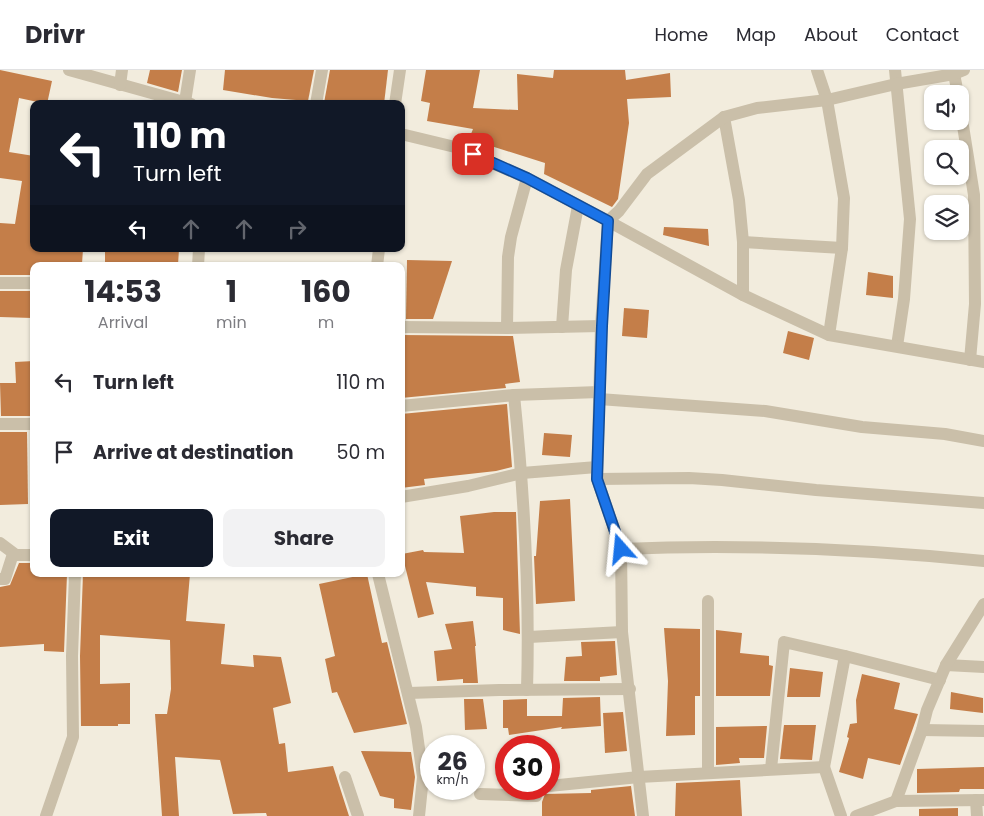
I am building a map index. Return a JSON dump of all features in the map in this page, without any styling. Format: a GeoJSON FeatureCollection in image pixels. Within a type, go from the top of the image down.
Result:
{"type":"FeatureCollection","features":[{"type":"Feature","properties":{"kind":"street"},"geometry":{"type":"LineString","coordinates":[[69,70],[177,100]]}},
{"type":"Feature","properties":{"kind":"street"},"geometry":{"type":"LineString","coordinates":[[120,85],[122,70]]}},
{"type":"Feature","properties":{"kind":"street"},"geometry":{"type":"LineString","coordinates":[[188,100],[190,70]]}},
{"type":"Feature","properties":{"kind":"street"},"geometry":{"type":"LineString","coordinates":[[317,100],[322,70]]}},
{"type":"Feature","properties":{"kind":"street"},"geometry":{"type":"LineString","coordinates":[[396,100],[400,70]]}},
{"type":"Feature","properties":{"kind":"street"},"geometry":{"type":"LineString","coordinates":[[818,70],[827,100],[844,198],[842,248],[829,335]]}},
{"type":"Feature","properties":{"kind":"street"},"geometry":{"type":"LineString","coordinates":[[895,70],[910,219],[904,299],[897,346]]}},
{"type":"Feature","properties":{"kind":"street"},"geometry":{"type":"LineString","coordinates":[[643,816],[622,632],[621,549],[597,473],[608,221],[619,212],[647,174],[724,117],[757,108],[827,100],[959,72],[958,85]]}},
{"type":"Feature","properties":{"kind":"street"},"geometry":{"type":"LineString","coordinates":[[724,117],[739,200],[743,242],[743,295]]}},
{"type":"Feature","properties":{"kind":"street"},"geometry":{"type":"LineString","coordinates":[[964,130],[974,195],[974,304],[970,360]]}},
{"type":"Feature","properties":{"kind":"street"},"geometry":{"type":"LineString","coordinates":[[405,135],[455,147],[527,178],[743,295],[829,335],[984,362]]}},
{"type":"Feature","properties":{"kind":"street"},"geometry":{"type":"LineString","coordinates":[[507,328],[508,257],[511,237],[527,178]]}},
{"type":"Feature","properties":{"kind":"street"},"geometry":{"type":"LineString","coordinates":[[562,327],[566,270],[578,206]]}},
{"type":"Feature","properties":{"kind":"street"},"geometry":{"type":"LineString","coordinates":[[743,242],[842,248]]}},
{"type":"Feature","properties":{"kind":"street"},"geometry":{"type":"LineString","coordinates":[[0,283],[30,283]]}},
{"type":"Feature","properties":{"kind":"street"},"geometry":{"type":"LineString","coordinates":[[405,327],[602,326]]}},
{"type":"Feature","properties":{"kind":"street"},"geometry":{"type":"LineString","coordinates":[[514,395],[522,473],[529,637],[527,690]]}},
{"type":"Feature","properties":{"kind":"street"},"geometry":{"type":"LineString","coordinates":[[405,406],[514,395],[599,396],[764,411],[862,427],[945,434],[984,441]]}},
{"type":"Feature","properties":{"kind":"street"},"geometry":{"type":"LineString","coordinates":[[0,424],[30,424]]}},
{"type":"Feature","properties":{"kind":"street"},"geometry":{"type":"LineString","coordinates":[[405,496],[468,486],[522,473],[597,473],[722,480],[816,490],[984,503]]}},
{"type":"Feature","properties":{"kind":"street"},"geometry":{"type":"LineString","coordinates":[[0,543],[16,555]]}},
{"type":"Feature","properties":{"kind":"street"},"geometry":{"type":"LineString","coordinates":[[621,549],[690,546],[853,550],[984,562]]}},
{"type":"Feature","properties":{"kind":"street"},"geometry":{"type":"LineString","coordinates":[[0,579],[5,579],[12,556],[30,554]]}},
{"type":"Feature","properties":{"kind":"street"},"geometry":{"type":"LineString","coordinates":[[46,816],[73,738],[72,656],[75,577]]}},
{"type":"Feature","properties":{"kind":"street"},"geometry":{"type":"LineString","coordinates":[[379,577],[416,727],[422,776],[419,816]]}},
{"type":"Feature","properties":{"kind":"street"},"geometry":{"type":"LineString","coordinates":[[708,601],[708,773]]}},
{"type":"Feature","properties":{"kind":"street"},"geometry":{"type":"LineString","coordinates":[[896,801],[922,730],[927,710],[946,665],[984,604]]}},
{"type":"Feature","properties":{"kind":"street"},"geometry":{"type":"LineString","coordinates":[[529,637],[622,632]]}},
{"type":"Feature","properties":{"kind":"street"},"geometry":{"type":"LineString","coordinates":[[771,769],[784,642],[940,680]]}},
{"type":"Feature","properties":{"kind":"street"},"geometry":{"type":"LineString","coordinates":[[841,816],[824,767],[845,656]]}},
{"type":"Feature","properties":{"kind":"street"},"geometry":{"type":"LineString","coordinates":[[946,665],[984,668]]}},
{"type":"Feature","properties":{"kind":"street"},"geometry":{"type":"LineString","coordinates":[[409,693],[630,689]]}},
{"type":"Feature","properties":{"kind":"street"},"geometry":{"type":"LineString","coordinates":[[922,730],[984,731]]}},
{"type":"Feature","properties":{"kind":"street"},"geometry":{"type":"LineString","coordinates":[[560,785],[639,777],[824,767]]}},
{"type":"Feature","properties":{"kind":"street"},"geometry":{"type":"LineString","coordinates":[[345,777],[358,816]]}},
{"type":"Feature","properties":{"kind":"street"},"geometry":{"type":"LineString","coordinates":[[856,816],[869,814],[896,801],[980,800],[977,816]]}},
{"type":"Feature","properties":{"kind":"building"},"geometry":{"type":"Polygon","coordinates":[[[0,70],[52,81],[48,100],[30,100],[19,98],[9,152],[30,155],[30,252],[83,252],[82,262],[30,262],[30,275],[0,275],[0,223],[15,224],[22,181],[0,178],[0,70]]]}},
{"type":"Feature","properties":{"kind":"building"},"geometry":{"type":"Polygon","coordinates":[[[150,70],[182,70],[178,92],[147,83],[150,70]]]}},
{"type":"Feature","properties":{"kind":"building"},"geometry":{"type":"Polygon","coordinates":[[[225,70],[314,70],[308,100],[272,98],[223,90],[225,70]]]}},
{"type":"Feature","properties":{"kind":"building"},"geometry":{"type":"Polygon","coordinates":[[[330,70],[388,70],[384,100],[325,100],[330,70]]]}},
{"type":"Feature","properties":{"kind":"building"},"geometry":{"type":"Polygon","coordinates":[[[426,70],[480,70],[473,108],[518,110],[517,74],[553,78],[554,70],[625,70],[626,80],[670,73],[671,97],[627,99],[629,123],[618,199],[612,207],[544,174],[545,163],[469,139],[473,129],[427,121],[430,103],[421,101],[426,70]]]}},
{"type":"Feature","properties":{"kind":"building"},"geometry":{"type":"Polygon","coordinates":[[[664,227],[708,229],[709,246],[663,235],[664,227]]]}},
{"type":"Feature","properties":{"kind":"building"},"geometry":{"type":"Polygon","coordinates":[[[105,252],[179,252],[178,262],[105,262],[105,252]]]}},
{"type":"Feature","properties":{"kind":"building"},"geometry":{"type":"Polygon","coordinates":[[[407,260],[452,261],[433,319],[406,319],[407,260]]]}},
{"type":"Feature","properties":{"kind":"building"},"geometry":{"type":"Polygon","coordinates":[[[868,272],[893,276],[893,298],[866,295],[868,272]]]}},
{"type":"Feature","properties":{"kind":"building"},"geometry":{"type":"Polygon","coordinates":[[[0,291],[30,291],[30,318],[0,317],[0,291]]]}},
{"type":"Feature","properties":{"kind":"building"},"geometry":{"type":"Polygon","coordinates":[[[624,308],[649,310],[647,338],[622,336],[624,308]]]}},
{"type":"Feature","properties":{"kind":"building"},"geometry":{"type":"Polygon","coordinates":[[[788,331],[814,338],[809,360],[783,353],[788,331]]]}},
{"type":"Feature","properties":{"kind":"building"},"geometry":{"type":"Polygon","coordinates":[[[405,335],[513,336],[520,382],[505,384],[506,388],[405,398],[405,335]]]}},
{"type":"Feature","properties":{"kind":"building"},"geometry":{"type":"Polygon","coordinates":[[[30,361],[30,416],[1,416],[0,383],[16,383],[15,362],[30,361]]]}},
{"type":"Feature","properties":{"kind":"building"},"geometry":{"type":"Polygon","coordinates":[[[507,404],[512,467],[496,471],[424,479],[425,485],[405,488],[405,414],[507,404]]]}},
{"type":"Feature","properties":{"kind":"building"},"geometry":{"type":"Polygon","coordinates":[[[0,432],[27,432],[28,504],[0,505],[0,432]]]}},
{"type":"Feature","properties":{"kind":"building"},"geometry":{"type":"Polygon","coordinates":[[[544,433],[572,435],[570,457],[542,455],[544,433]]]}},
{"type":"Feature","properties":{"kind":"building"},"geometry":{"type":"Polygon","coordinates":[[[570,499],[575,601],[536,604],[534,556],[536,556],[540,501],[570,499]]]}},
{"type":"Feature","properties":{"kind":"building"},"geometry":{"type":"Polygon","coordinates":[[[494,512],[516,512],[520,634],[503,630],[503,598],[476,596],[476,587],[426,582],[434,614],[418,618],[405,566],[405,553],[423,550],[424,552],[464,553],[460,516],[494,512]]]}},
{"type":"Feature","properties":{"kind":"building"},"geometry":{"type":"Polygon","coordinates":[[[19,563],[30,563],[30,577],[67,577],[64,652],[44,651],[44,644],[0,647],[0,587],[10,585],[19,563]]]}},
{"type":"Feature","properties":{"kind":"building"},"geometry":{"type":"Polygon","coordinates":[[[83,577],[190,577],[186,621],[225,624],[221,664],[254,667],[253,655],[281,657],[291,703],[273,708],[279,744],[285,743],[288,772],[333,766],[349,816],[267,816],[266,813],[233,814],[220,760],[175,757],[179,816],[162,816],[155,714],[167,714],[171,689],[170,640],[100,635],[100,684],[130,683],[130,724],[118,724],[118,726],[81,726],[80,656],[83,577]]]}},
{"type":"Feature","properties":{"kind":"building"},"geometry":{"type":"Polygon","coordinates":[[[353,577],[368,577],[382,643],[387,642],[407,724],[354,733],[337,692],[332,693],[325,659],[335,656],[319,584],[353,577]]]}},
{"type":"Feature","properties":{"kind":"building"},"geometry":{"type":"Polygon","coordinates":[[[473,621],[478,683],[463,683],[463,679],[437,681],[434,651],[452,649],[445,624],[473,621]]]}},
{"type":"Feature","properties":{"kind":"building"},"geometry":{"type":"Polygon","coordinates":[[[664,628],[700,629],[700,696],[695,696],[695,735],[666,736],[668,681],[664,628]]]}},
{"type":"Feature","properties":{"kind":"building"},"geometry":{"type":"Polygon","coordinates":[[[716,630],[742,633],[740,653],[769,656],[769,665],[773,666],[770,696],[716,696],[716,630]]]}},
{"type":"Feature","properties":{"kind":"building"},"geometry":{"type":"Polygon","coordinates":[[[615,641],[617,675],[600,677],[600,681],[564,681],[566,657],[582,656],[581,642],[615,641]]]}},
{"type":"Feature","properties":{"kind":"building"},"geometry":{"type":"Polygon","coordinates":[[[790,668],[823,672],[820,697],[787,697],[790,668]]]}},
{"type":"Feature","properties":{"kind":"building"},"geometry":{"type":"Polygon","coordinates":[[[862,674],[900,683],[894,709],[918,714],[900,765],[868,758],[863,779],[839,772],[849,738],[847,737],[850,724],[857,723],[856,700],[862,674]]]}},
{"type":"Feature","properties":{"kind":"building"},"geometry":{"type":"Polygon","coordinates":[[[951,692],[983,698],[983,713],[950,709],[951,692]]]}},
{"type":"Feature","properties":{"kind":"building"},"geometry":{"type":"Polygon","coordinates":[[[600,697],[601,726],[561,729],[562,727],[509,735],[508,728],[503,728],[503,700],[527,699],[527,716],[562,716],[563,698],[600,697]]]}},
{"type":"Feature","properties":{"kind":"building"},"geometry":{"type":"Polygon","coordinates":[[[464,699],[483,699],[487,729],[465,730],[464,699]]]}},
{"type":"Feature","properties":{"kind":"building"},"geometry":{"type":"Polygon","coordinates":[[[623,712],[627,751],[605,753],[603,713],[623,712]]]}},
{"type":"Feature","properties":{"kind":"building"},"geometry":{"type":"Polygon","coordinates":[[[784,725],[816,725],[812,760],[780,759],[784,725]]]}},
{"type":"Feature","properties":{"kind":"building"},"geometry":{"type":"Polygon","coordinates":[[[767,726],[764,758],[739,758],[740,763],[716,765],[716,727],[767,726]]]}},
{"type":"Feature","properties":{"kind":"building"},"geometry":{"type":"Polygon","coordinates":[[[361,751],[411,752],[415,777],[411,810],[394,808],[394,799],[380,796],[361,751]]]}},
{"type":"Feature","properties":{"kind":"building"},"geometry":{"type":"Polygon","coordinates":[[[984,767],[984,789],[960,789],[959,792],[917,793],[917,769],[984,767]]]}},
{"type":"Feature","properties":{"kind":"building"},"geometry":{"type":"Polygon","coordinates":[[[740,780],[742,816],[675,816],[676,783],[740,780]]]}},
{"type":"Feature","properties":{"kind":"building"},"geometry":{"type":"Polygon","coordinates":[[[631,786],[635,816],[542,816],[543,800],[560,800],[560,794],[591,793],[591,790],[631,786]]]}},
{"type":"Feature","properties":{"kind":"building"},"geometry":{"type":"Polygon","coordinates":[[[958,808],[958,816],[919,816],[919,809],[958,808]]]}},
{"type":"Feature","properties":{"kind":"route"},"geometry":{"type":"LineString","coordinates":[[473,154],[527,178],[608,221],[602,326],[597,479],[621,549]]}}]}
